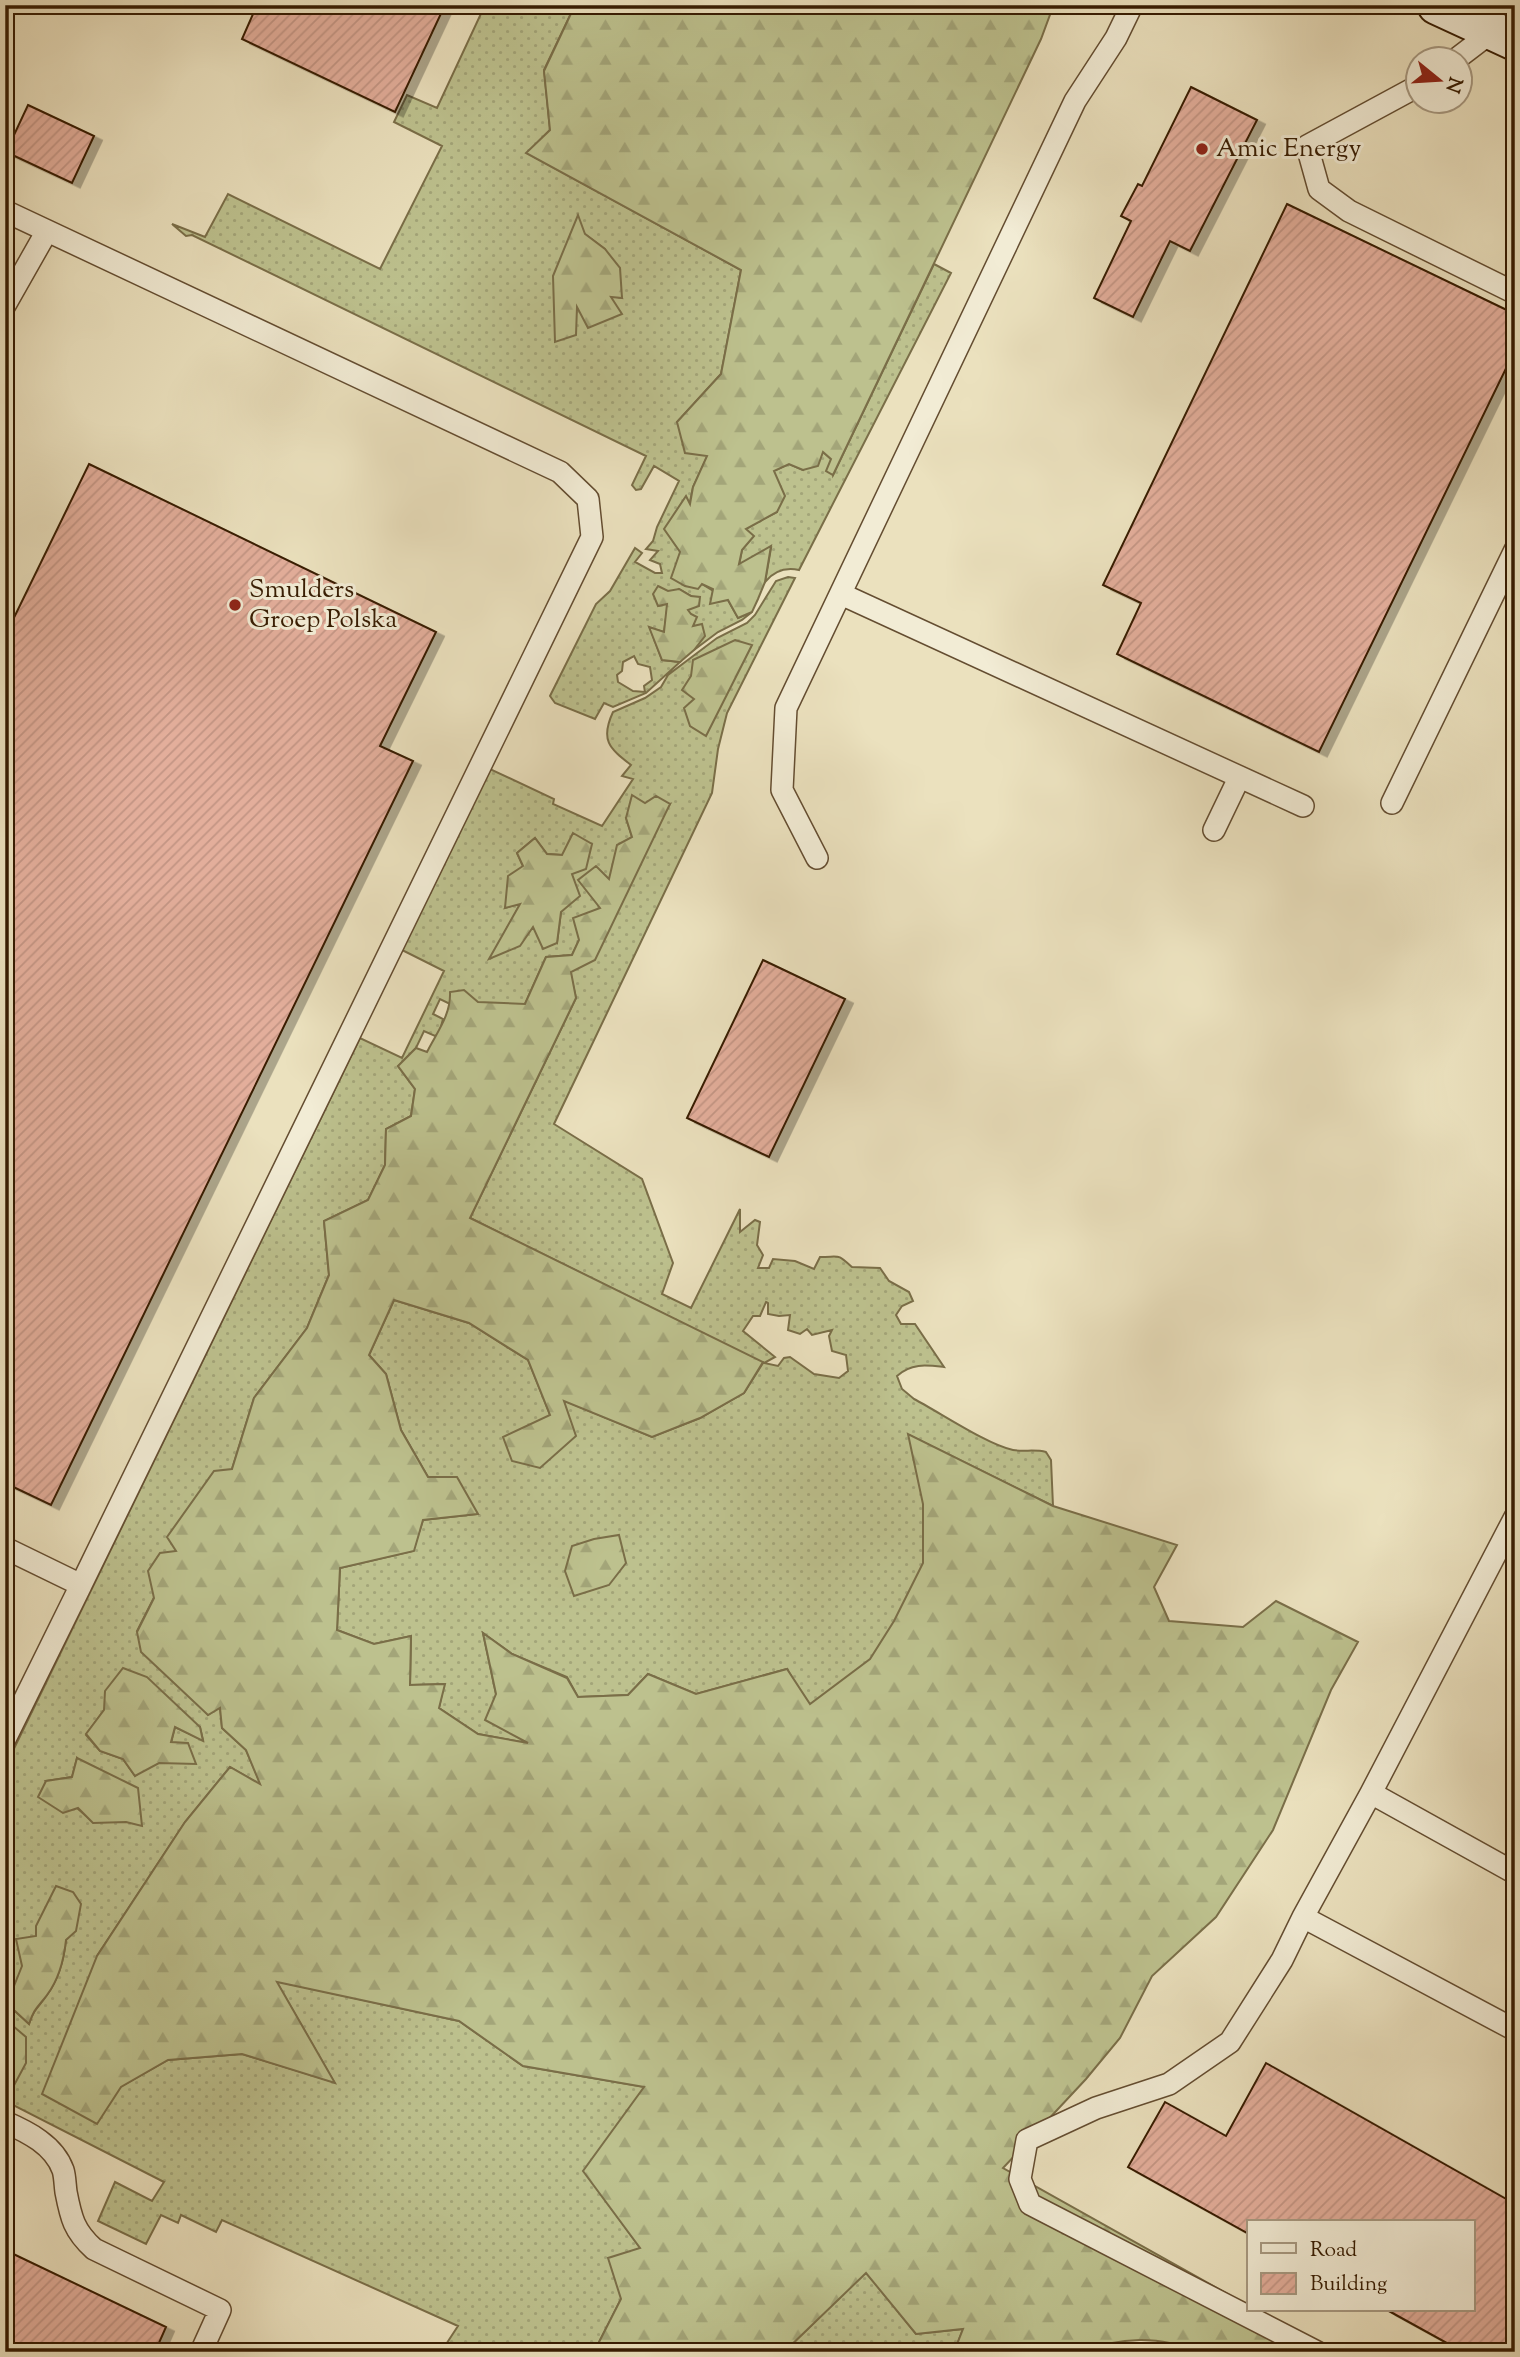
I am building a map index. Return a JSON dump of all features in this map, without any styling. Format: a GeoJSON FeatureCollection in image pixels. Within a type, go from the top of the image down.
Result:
{"type":"FeatureCollection","features":[{"type":"Feature","properties":{"kind":"main road"},"geometry":{"type":"LineString","coordinates":[[1437,5],[1504,36]]}},
{"type":"Feature","properties":{"kind":"lane"},"geometry":{"type":"LineString","coordinates":[[817,858],[782,790],[786,708],[1075,101],[1116,38],[1132,5]]}},
{"type":"Feature","properties":{"kind":"lane"},"geometry":{"type":"LineString","coordinates":[[1474,51],[1504,36]]}},
{"type":"Feature","properties":{"kind":"lane"},"geometry":{"type":"LineString","coordinates":[[1404,94],[1307,146],[1319,189],[1349,211],[1515,293]]}},
{"type":"Feature","properties":{"kind":"lane"},"geometry":{"type":"LineString","coordinates":[[5,211],[560,472],[587,499],[592,537],[5,1739]]}},
{"type":"Feature","properties":{"kind":"lane"},"geometry":{"type":"LineString","coordinates":[[5,305],[47,231]]}},
{"type":"Feature","properties":{"kind":"lane"},"geometry":{"type":"LineString","coordinates":[[1392,803],[1515,550]]}},
{"type":"Feature","properties":{"kind":"lane"},"geometry":{"type":"LineString","coordinates":[[841,594],[1303,806]]}},
{"type":"Feature","properties":{"kind":"lane"},"geometry":{"type":"LineString","coordinates":[[1214,830],[1239,778]]}},
{"type":"Feature","properties":{"kind":"lane"},"geometry":{"type":"LineString","coordinates":[[1317,2352],[1030,2204],[1020,2179],[1027,2140],[1097,2108],[1169,2084],[1230,2042],[1282,1960],[1515,1517]]}},
{"type":"Feature","properties":{"kind":"lane"},"geometry":{"type":"LineString","coordinates":[[5,1548],[81,1585]]}},
{"type":"Feature","properties":{"kind":"lane"},"geometry":{"type":"LineString","coordinates":[[1371,1793],[1515,1873]]}},
{"type":"Feature","properties":{"kind":"lane"},"geometry":{"type":"LineString","coordinates":[[1303,1917],[1515,2030]]}},
{"type":"Feature","properties":{"kind":"lane"},"geometry":{"type":"LineString","coordinates":[[5,2122],[32,2134],[51,2151],[63,2169],[70,2215],[79,2235],[94,2249],[220,2310],[201,2352]]}},
{"type":"Feature","properties":{"kind":"green space"},"geometry":{"type":"Polygon","coordinates":[[[485,5],[575,5],[544,70],[550,130],[527,153],[741,270],[721,374],[677,422],[708,455],[693,487],[680,552],[702,584],[728,600],[738,618],[752,612],[694,650],[697,644],[688,609],[691,596],[679,589],[658,606],[668,603],[664,632],[650,628],[662,660],[680,662],[646,693],[613,707],[604,703],[595,719],[555,703],[550,696],[596,604],[610,591],[635,548],[642,553],[635,562],[655,573],[662,573],[660,564],[650,560],[658,551],[646,549],[653,541],[679,481],[654,466],[641,489],[636,490],[632,485],[646,456],[192,235],[186,236],[172,224],[205,237],[228,194],[380,269],[442,146],[394,122],[407,95],[437,108],[485,5]],[[585,234],[577,305],[610,296],[622,298],[605,249],[585,234]],[[634,656],[623,662],[622,671],[617,675],[618,682],[633,691],[645,692],[644,686],[652,680],[650,667],[638,664],[634,656]]]}},
{"type":"Feature","properties":{"kind":"green space"},"geometry":{"type":"Polygon","coordinates":[[[575,5],[1035,5],[1051,12],[1041,39],[833,475],[826,471],[831,459],[823,452],[818,466],[803,470],[789,464],[774,471],[785,496],[777,512],[746,529],[754,536],[742,550],[739,564],[771,546],[765,582],[752,612],[738,618],[728,600],[710,604],[713,589],[702,584],[698,589],[685,586],[671,578],[680,552],[664,529],[686,496],[690,504],[693,487],[707,456],[685,453],[677,422],[721,374],[741,270],[526,153],[550,130],[544,71],[575,5]]]}},
{"type":"Feature","properties":{"kind":"green space"},"geometry":{"type":"Polygon","coordinates":[[[578,215],[585,234],[605,249],[620,268],[622,298],[611,297],[622,314],[588,328],[577,307],[576,335],[555,342],[553,276],[578,215]]]}},
{"type":"Feature","properties":{"kind":"green space"},"geometry":{"type":"Polygon","coordinates":[[[934,264],[951,273],[799,570],[780,571],[765,582],[771,548],[739,565],[742,550],[753,536],[745,529],[777,512],[773,471],[789,464],[803,470],[823,452],[831,459],[833,475],[934,264]]]}},
{"type":"Feature","properties":{"kind":"green space"},"geometry":{"type":"Polygon","coordinates":[[[795,578],[727,713],[718,749],[712,793],[554,1124],[642,1179],[673,1263],[662,1294],[691,1308],[740,1209],[740,1232],[755,1220],[760,1222],[757,1245],[763,1255],[758,1268],[769,1268],[773,1259],[795,1261],[814,1269],[820,1257],[835,1256],[852,1267],[880,1268],[889,1281],[909,1292],[913,1301],[902,1306],[896,1315],[901,1324],[915,1324],[944,1367],[913,1367],[902,1372],[897,1376],[902,1389],[914,1399],[990,1442],[1013,1450],[1046,1452],[1051,1460],[1053,1506],[909,1435],[964,1479],[892,1852],[787,1669],[696,1694],[648,1674],[628,1695],[578,1697],[567,1677],[512,1654],[483,1633],[496,1694],[532,1744],[478,1734],[439,1708],[444,1684],[410,1685],[411,1636],[374,1644],[337,1630],[340,1568],[413,1551],[423,1520],[477,1514],[428,1477],[401,1430],[386,1374],[369,1355],[394,1300],[469,1323],[528,1360],[550,1415],[512,1461],[563,1400],[652,1437],[700,1418],[744,1393],[763,1363],[470,1218],[576,998],[570,972],[670,804],[626,818],[632,837],[609,880],[600,908],[572,955],[546,957],[525,1004],[450,1004],[440,999],[433,1014],[443,1019],[439,1034],[435,1036],[424,1031],[416,1048],[398,1066],[415,1089],[411,1116],[386,1129],[385,1165],[368,1200],[324,1221],[329,1275],[307,1328],[254,1398],[232,1469],[177,1552],[137,1631],[208,1715],[220,1707],[222,1728],[246,1750],[261,1785],[230,1767],[185,1822],[97,1956],[120,2087],[168,2060],[242,2054],[334,2082],[276,1981],[459,2021],[523,2066],[645,2087],[584,2171],[641,2249],[621,2299],[594,2352],[441,2352],[458,2326],[222,2220],[216,2232],[181,2215],[178,2223],[161,2215],[146,2244],[98,2221],[115,2182],[152,2201],[164,2182],[5,2101],[5,2090],[11,2091],[13,2026],[8,2010],[15,2011],[29,2024],[58,1976],[66,1940],[37,1937],[12,1991],[5,1990],[5,1767],[360,1038],[402,1058],[444,971],[402,950],[490,769],[554,799],[553,804],[602,826],[633,779],[622,776],[631,765],[612,748],[607,737],[613,712],[645,698],[661,687],[668,675],[717,638],[747,623],[776,581],[795,578]],[[535,838],[517,853],[523,866],[505,908],[521,903],[490,959],[533,926],[557,943],[561,912],[562,855],[547,854],[535,838]],[[766,1302],[760,1316],[753,1316],[743,1331],[775,1357],[764,1363],[778,1366],[784,1358],[790,1357],[814,1374],[839,1378],[848,1371],[846,1355],[832,1351],[829,1336],[832,1330],[812,1335],[807,1329],[800,1334],[788,1330],[790,1315],[768,1314],[766,1302]],[[104,1710],[86,1735],[100,1751],[123,1759],[135,1776],[171,1743],[175,1727],[203,1740],[200,1727],[104,1710]],[[77,1758],[72,1777],[46,1781],[93,1822],[126,1822],[77,1758]]]}},
{"type":"Feature","properties":{"kind":"green space"},"geometry":{"type":"Polygon","coordinates":[[[658,586],[668,591],[679,589],[691,596],[700,597],[699,606],[688,610],[697,617],[693,626],[702,624],[705,636],[680,662],[662,660],[649,627],[664,632],[667,604],[658,606],[653,594],[658,586]]]}},
{"type":"Feature","properties":{"kind":"green space"},"geometry":{"type":"Polygon","coordinates":[[[735,640],[752,645],[706,736],[690,726],[684,708],[694,699],[682,690],[691,676],[693,660],[735,640]]]}},
{"type":"Feature","properties":{"kind":"green space"},"geometry":{"type":"Polygon","coordinates":[[[632,795],[645,803],[656,796],[670,804],[595,960],[571,972],[576,998],[470,1218],[763,1362],[744,1393],[700,1418],[652,1437],[564,1401],[576,1436],[540,1468],[512,1461],[503,1437],[550,1415],[528,1360],[469,1323],[394,1300],[369,1355],[386,1374],[401,1430],[428,1477],[457,1477],[478,1514],[423,1520],[414,1551],[340,1568],[337,1630],[374,1644],[411,1636],[410,1685],[445,1684],[439,1708],[478,1734],[528,1743],[485,1720],[496,1694],[483,1633],[512,1654],[567,1678],[578,1697],[628,1695],[648,1674],[696,1694],[787,1669],[810,1704],[870,1659],[894,1621],[923,1563],[923,1504],[908,1434],[1053,1506],[1177,1545],[1154,1587],[1169,1621],[1243,1627],[1276,1601],[1358,1642],[1331,1690],[1273,1830],[1216,1917],[1152,1976],[1120,2038],[1086,2079],[1003,2168],[1247,2305],[1247,2312],[1260,2312],[1331,2352],[1194,2352],[1168,2343],[1140,2340],[1111,2343],[1085,2352],[954,2352],[963,2329],[916,2334],[866,2273],[784,2352],[594,2352],[621,2299],[608,2258],[640,2248],[583,2171],[644,2087],[523,2066],[459,2021],[277,1982],[335,2083],[242,2054],[168,2060],[121,2087],[97,2124],[42,2094],[97,1956],[185,1822],[230,1767],[260,1784],[246,1750],[222,1728],[220,1708],[208,1715],[141,1652],[137,1632],[154,1598],[148,1571],[160,1553],[176,1551],[167,1537],[214,1471],[232,1469],[254,1398],[307,1328],[329,1275],[324,1221],[368,1200],[385,1165],[386,1129],[411,1116],[415,1089],[398,1066],[416,1048],[427,1052],[446,1016],[450,992],[464,990],[478,1002],[525,1004],[546,957],[572,955],[579,940],[573,918],[600,908],[578,880],[596,866],[609,879],[617,845],[632,837],[626,818],[632,795]]]}},
{"type":"Feature","properties":{"kind":"green space"},"geometry":{"type":"Polygon","coordinates":[[[573,833],[592,844],[586,869],[572,874],[580,896],[561,912],[557,943],[543,949],[533,927],[520,946],[489,959],[520,904],[505,908],[508,876],[523,866],[517,853],[535,838],[547,854],[562,855],[573,833]]]}},
{"type":"Feature","properties":{"kind":"green space"},"geometry":{"type":"Polygon","coordinates":[[[619,1535],[626,1563],[609,1585],[574,1596],[565,1571],[572,1546],[619,1535]]]}},
{"type":"Feature","properties":{"kind":"green space"},"geometry":{"type":"Polygon","coordinates":[[[123,1668],[147,1677],[200,1727],[203,1741],[175,1727],[171,1742],[188,1743],[196,1764],[159,1763],[135,1776],[123,1759],[100,1751],[86,1734],[104,1710],[105,1691],[123,1668]]]}},
{"type":"Feature","properties":{"kind":"green space"},"geometry":{"type":"Polygon","coordinates":[[[77,1758],[138,1788],[142,1826],[126,1822],[93,1823],[78,1808],[63,1813],[38,1797],[46,1781],[72,1777],[77,1758]]]}},
{"type":"Feature","properties":{"kind":"green space"},"geometry":{"type":"Polygon","coordinates":[[[56,1886],[73,1892],[81,1904],[76,1931],[66,1940],[58,1976],[29,2024],[15,2011],[8,2011],[13,2026],[26,2037],[26,2063],[11,2091],[5,2090],[5,1990],[12,1991],[22,1966],[16,1939],[36,1936],[36,1926],[56,1886]]]}},
{"type":"Feature","properties":{"kind":"green space"},"geometry":{"type":"Polygon","coordinates":[[[866,2272],[916,2334],[963,2329],[954,2352],[784,2352],[866,2272]]]}},
{"type":"Feature","properties":{"kind":"building"},"geometry":{"type":"Polygon","coordinates":[[[257,5],[445,5],[395,112],[242,39],[257,5]]]}},
{"type":"Feature","properties":{"kind":"building"},"geometry":{"type":"Polygon","coordinates":[[[1191,87],[1257,120],[1190,251],[1170,241],[1133,317],[1094,298],[1131,221],[1121,216],[1138,184],[1142,186],[1191,87]]]}},
{"type":"Feature","properties":{"kind":"building"},"geometry":{"type":"Polygon","coordinates":[[[28,105],[94,136],[72,183],[6,152],[28,105]]]}},
{"type":"Feature","properties":{"kind":"building"},"geometry":{"type":"Polygon","coordinates":[[[1287,204],[1515,314],[1515,350],[1319,752],[1117,654],[1141,603],[1103,585],[1287,204]]]}},
{"type":"Feature","properties":{"kind":"building"},"geometry":{"type":"Polygon","coordinates":[[[89,464],[436,632],[380,746],[413,761],[51,1505],[5,1483],[5,636],[89,464]]]}},
{"type":"Feature","properties":{"kind":"building"},"geometry":{"type":"Polygon","coordinates":[[[763,960],[845,999],[769,1157],[687,1118],[763,960]]]}},
{"type":"Feature","properties":{"kind":"building"},"geometry":{"type":"Polygon","coordinates":[[[1266,2063],[1515,2204],[1515,2352],[1463,2352],[1391,2312],[1474,2312],[1474,2220],[1247,2220],[1247,2233],[1128,2167],[1165,2102],[1226,2136],[1266,2063]]]}},
{"type":"Feature","properties":{"kind":"building"},"geometry":{"type":"Polygon","coordinates":[[[5,2250],[166,2327],[155,2352],[5,2352],[5,2250]]]}},
{"type":"Feature","properties":{"kind":"place","name":"Amic Energy"},"geometry":{"type":"Point","coordinates":[1202,149]}},
{"type":"Feature","properties":{"kind":"place","name":"Smulders Groep Polska"},"geometry":{"type":"Point","coordinates":[235,605]}}]}
